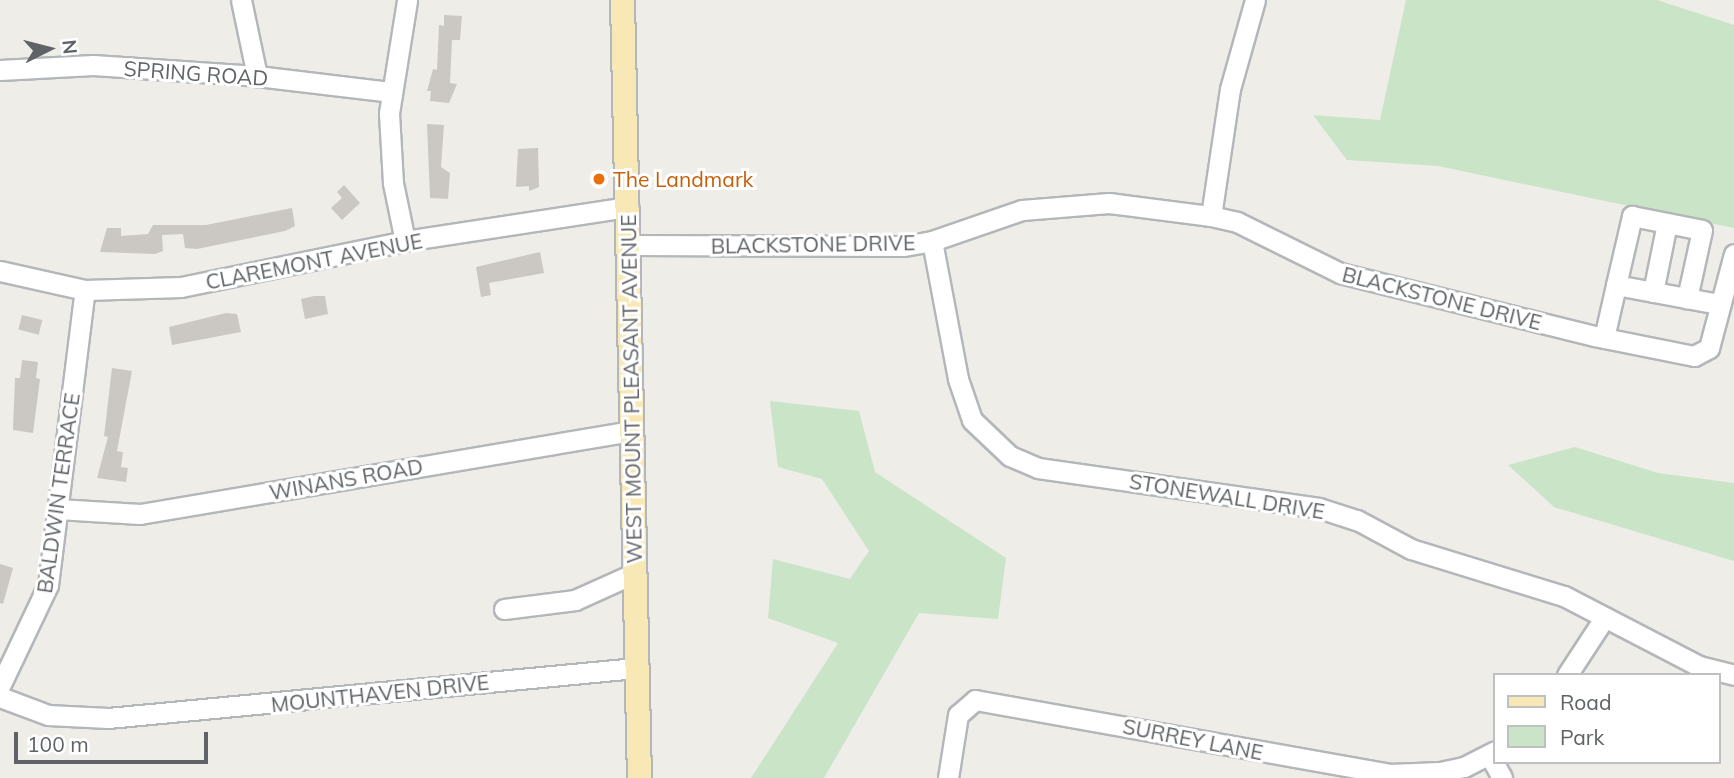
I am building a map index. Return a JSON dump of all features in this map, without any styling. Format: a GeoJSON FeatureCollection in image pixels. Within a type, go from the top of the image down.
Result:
{"type":"FeatureCollection","features":[{"type":"Feature","properties":{"kind":"main road","name":"WEST MOUNT PLEASANT AVENUE"},"geometry":{"type":"LineString","coordinates":[[622,0],[639,778]]}},
{"type":"Feature","properties":{"kind":"street"},"geometry":{"type":"LineString","coordinates":[[241,0],[257,76]]}},
{"type":"Feature","properties":{"kind":"street"},"geometry":{"type":"LineString","coordinates":[[405,241],[393,183],[389,113],[407,0]]}},
{"type":"Feature","properties":{"kind":"street"},"geometry":{"type":"LineString","coordinates":[[1212,216],[1230,89],[1248,2]]}},
{"type":"Feature","properties":{"kind":"street","name":"SPRING ROAD"},"geometry":{"type":"LineString","coordinates":[[0,70],[93,65],[257,76],[392,92]]}},
{"type":"Feature","properties":{"kind":"street","name":"BLACKSTONE DRIVE"},"geometry":{"type":"LineString","coordinates":[[629,245],[904,246],[932,241],[1023,210],[1065,204],[1109,203],[1212,216],[1237,222],[1340,274],[1604,338],[1702,354],[1709,348],[1734,254]]}},
{"type":"Feature","properties":{"kind":"street","name":"CLAREMONT AVENUE"},"geometry":{"type":"LineString","coordinates":[[0,271],[85,290],[181,287],[405,241],[628,207]]}},
{"type":"Feature","properties":{"kind":"street"},"geometry":{"type":"LineString","coordinates":[[1604,338],[1632,216],[1702,230],[1687,298]]}},
{"type":"Feature","properties":{"kind":"street"},"geometry":{"type":"LineString","coordinates":[[1653,292],[1667,223]]}},
{"type":"Feature","properties":{"kind":"street","name":"STONEWALL DRIVE"},"geometry":{"type":"LineString","coordinates":[[932,241],[958,379],[972,420],[1010,456],[1038,468],[1319,508],[1357,520],[1411,549],[1564,596],[1699,666],[1734,675]]}},
{"type":"Feature","properties":{"kind":"street"},"geometry":{"type":"LineString","coordinates":[[1616,285],[1719,304]]}},
{"type":"Feature","properties":{"kind":"street","name":"BALDWIN TERRACE"},"geometry":{"type":"LineString","coordinates":[[0,686],[41,605],[58,509],[85,290]]}},
{"type":"Feature","properties":{"kind":"street","name":"WINANS ROAD"},"geometry":{"type":"LineString","coordinates":[[58,509],[140,514],[632,431]]}},
{"type":"Feature","properties":{"kind":"street"},"geometry":{"type":"LineString","coordinates":[[504,609],[575,600],[635,573]]}},
{"type":"Feature","properties":{"kind":"street"},"geometry":{"type":"LineString","coordinates":[[1568,673],[1605,617]]}},
{"type":"Feature","properties":{"kind":"street","name":"MOUNTHAVEN DRIVE"},"geometry":{"type":"LineString","coordinates":[[0,697],[48,715],[108,718],[636,668]]}},
{"type":"Feature","properties":{"kind":"street","name":"SURREY LANE"},"geometry":{"type":"LineString","coordinates":[[948,778],[958,715],[975,700],[1389,774],[1440,772],[1492,754]]}},
{"type":"Feature","properties":{"kind":"green space"},"geometry":{"type":"Polygon","coordinates":[[[1406,0],[1657,0],[1734,25],[1734,228],[1438,166],[1347,160],[1313,115],[1380,120],[1406,0]]]}},
{"type":"Feature","properties":{"kind":"green space"},"geometry":{"type":"Polygon","coordinates":[[[770,401],[859,411],[875,472],[1006,558],[998,619],[919,613],[824,778],[751,778],[838,643],[768,618],[773,559],[850,579],[869,551],[822,479],[778,467],[770,401]]]}},
{"type":"Feature","properties":{"kind":"green space"},"geometry":{"type":"Polygon","coordinates":[[[1575,447],[1658,473],[1734,483],[1734,561],[1554,507],[1508,465],[1575,447]]]}},
{"type":"Feature","properties":{"kind":"building"},"geometry":{"type":"Polygon","coordinates":[[[444,15],[462,16],[460,40],[452,40],[450,83],[457,84],[449,103],[430,101],[431,91],[427,91],[433,69],[437,70],[439,25],[444,26],[444,15]]]}},
{"type":"Feature","properties":{"kind":"building"},"geometry":{"type":"Polygon","coordinates":[[[427,124],[444,125],[441,167],[450,173],[448,199],[430,198],[427,124]]]}},
{"type":"Feature","properties":{"kind":"building"},"geometry":{"type":"Polygon","coordinates":[[[538,148],[539,187],[529,191],[529,186],[516,187],[518,149],[538,148]]]}},
{"type":"Feature","properties":{"kind":"building"},"geometry":{"type":"Polygon","coordinates":[[[344,185],[360,203],[342,220],[331,208],[342,198],[337,192],[344,185]]]}},
{"type":"Feature","properties":{"kind":"building"},"geometry":{"type":"Polygon","coordinates":[[[292,208],[295,226],[285,231],[197,249],[185,248],[183,234],[162,235],[163,251],[155,254],[100,252],[107,228],[121,228],[121,236],[148,234],[153,225],[206,225],[292,208]]]}},
{"type":"Feature","properties":{"kind":"building"},"geometry":{"type":"Polygon","coordinates":[[[540,252],[544,273],[489,283],[491,295],[481,297],[476,267],[540,252]]]}},
{"type":"Feature","properties":{"kind":"building"},"geometry":{"type":"Polygon","coordinates":[[[325,296],[328,314],[305,319],[301,299],[325,296]]]}},
{"type":"Feature","properties":{"kind":"building"},"geometry":{"type":"Polygon","coordinates":[[[226,313],[237,314],[241,332],[172,345],[169,327],[226,313]]]}},
{"type":"Feature","properties":{"kind":"building"},"geometry":{"type":"Polygon","coordinates":[[[22,315],[42,320],[39,335],[18,330],[22,315]]]}},
{"type":"Feature","properties":{"kind":"building"},"geometry":{"type":"Polygon","coordinates":[[[22,360],[38,362],[36,378],[40,379],[33,433],[13,430],[15,378],[20,378],[22,360]]]}},
{"type":"Feature","properties":{"kind":"building"},"geometry":{"type":"Polygon","coordinates":[[[112,368],[132,371],[117,451],[123,452],[121,467],[128,468],[126,482],[97,478],[108,437],[104,436],[112,368]]]}},
{"type":"Feature","properties":{"kind":"building"},"geometry":{"type":"Polygon","coordinates":[[[0,564],[13,568],[3,604],[0,603],[0,564]]]}},
{"type":"Feature","properties":{"kind":"place","name":"The Landmark"},"geometry":{"type":"Point","coordinates":[599,179]}}]}
